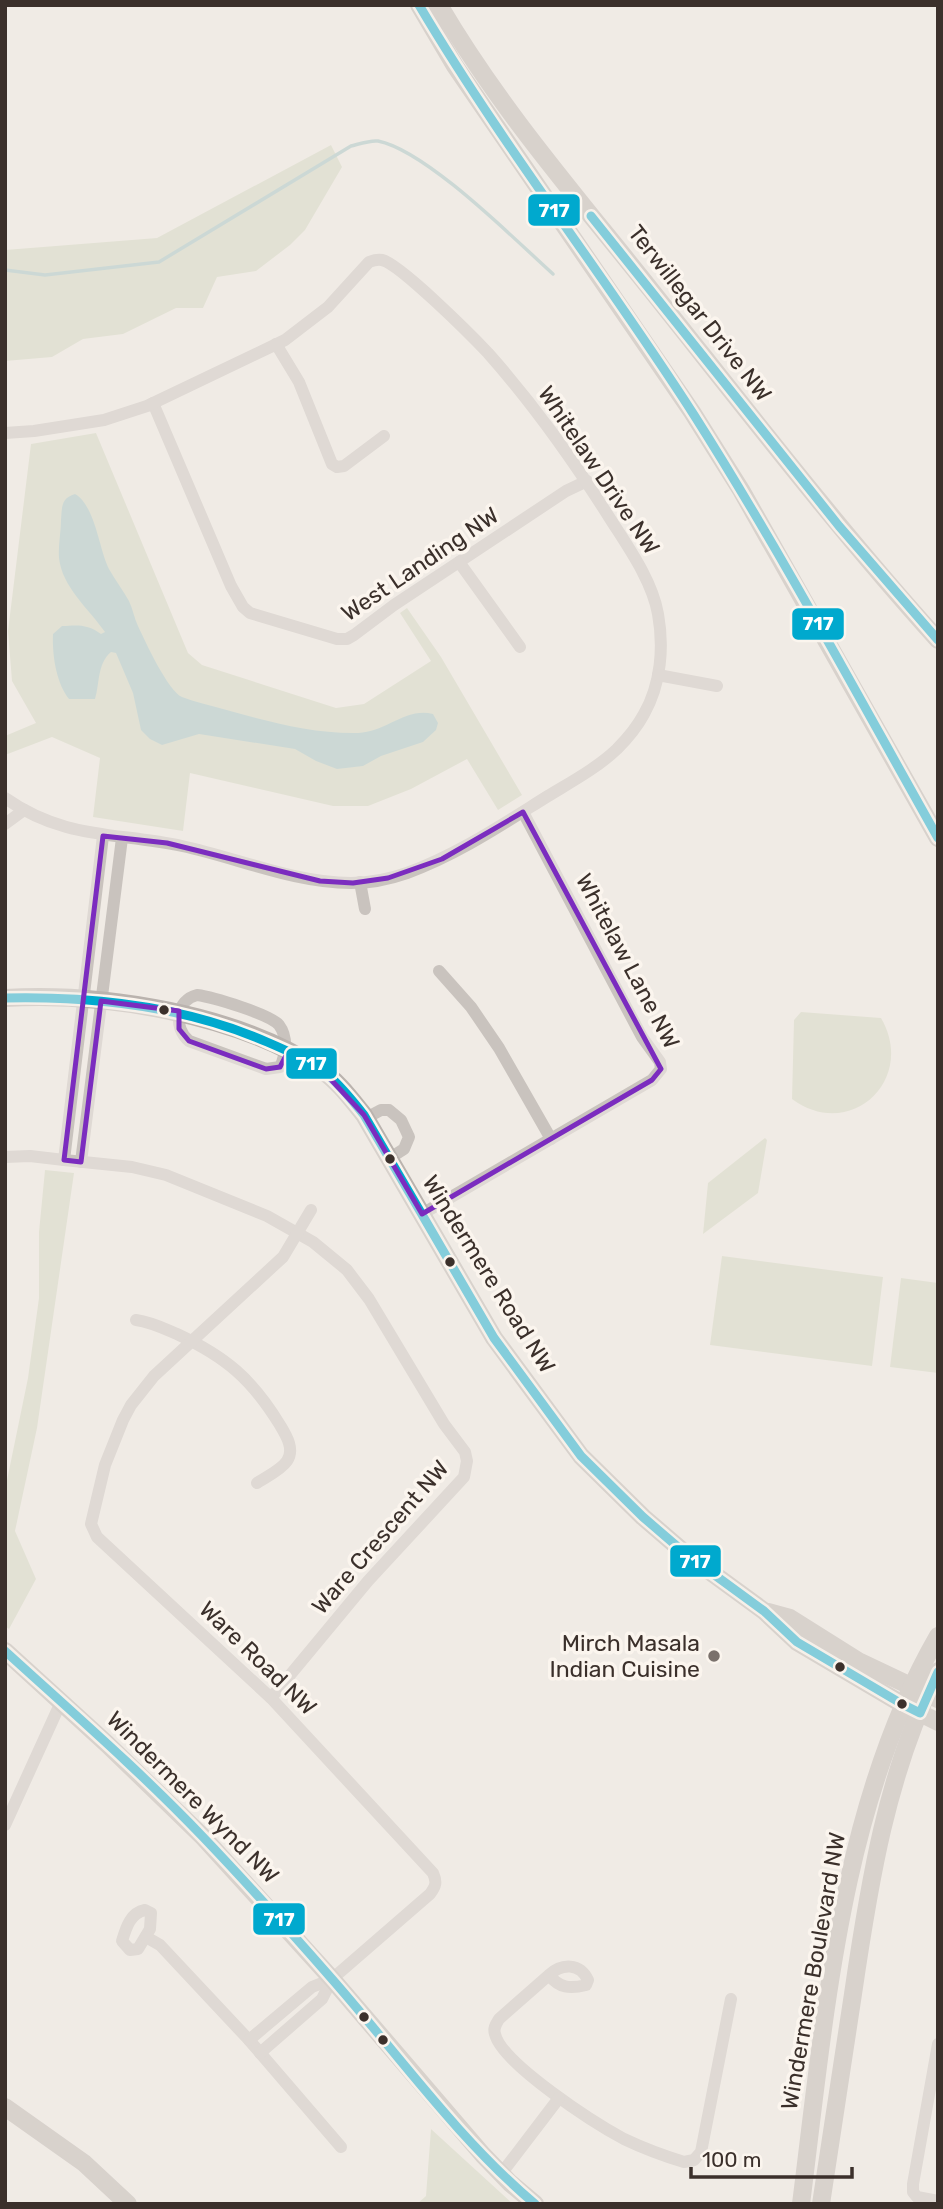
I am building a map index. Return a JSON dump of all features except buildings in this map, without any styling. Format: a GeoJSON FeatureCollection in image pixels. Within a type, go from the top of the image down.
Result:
{"type":"FeatureCollection","features":[{"type":"Feature","properties":{"kind":"street"},"geometry":{"type":"LineString","coordinates":[[419,5],[455,66],[692,412],[741,490],[938,838]]}},
{"type":"Feature","properties":{"kind":"street","name":"Terwillegar Drive NW"},"geometry":{"type":"LineString","coordinates":[[439,5],[465,50],[537,151],[839,526],[938,640]]}},
{"type":"Feature","properties":{"kind":"street","name":"Whitelaw Drive NW"},"geometry":{"type":"LineString","coordinates":[[5,798],[24,810],[69,828],[103,836],[167,843],[320,881],[360,882],[397,876],[442,859],[523,812],[587,772],[626,740],[645,713],[658,675],[662,648],[658,612],[644,575],[564,446],[525,394],[483,348],[430,297],[383,260],[369,261],[328,307],[276,344]]}},
{"type":"Feature","properties":{"kind":"street"},"geometry":{"type":"LineString","coordinates":[[5,433],[104,420],[153,403],[276,344],[299,382],[331,464],[344,466],[384,436]]}},
{"type":"Feature","properties":{"kind":"street","name":"West Landing NW"},"geometry":{"type":"LineString","coordinates":[[153,403],[231,586],[243,607],[250,613],[337,639],[347,639],[566,491],[587,481]]}},
{"type":"Feature","properties":{"kind":"street"},"geometry":{"type":"LineString","coordinates":[[459,562],[520,647]]}},
{"type":"Feature","properties":{"kind":"street"},"geometry":{"type":"LineString","coordinates":[[658,675],[716,685]]}},
{"type":"Feature","properties":{"kind":"street"},"geometry":{"type":"LineString","coordinates":[[5,824],[24,810]]}},
{"type":"Feature","properties":{"kind":"street","name":"Whitelaw Lane NW"},"geometry":{"type":"LineString","coordinates":[[422,1214],[652,1080],[661,1069],[660,1062],[642,1037],[523,812]]}},
{"type":"Feature","properties":{"kind":"street"},"geometry":{"type":"LineString","coordinates":[[81,1162],[103,836]]}},
{"type":"Feature","properties":{"kind":"street"},"geometry":{"type":"LineString","coordinates":[[64,1160],[122,838]]}},
{"type":"Feature","properties":{"kind":"street"},"geometry":{"type":"LineString","coordinates":[[360,882],[365,909]]}},
{"type":"Feature","properties":{"kind":"street"},"geometry":{"type":"LineString","coordinates":[[439,971],[471,1007],[551,1139]]}},
{"type":"Feature","properties":{"kind":"street","name":"Windermere Road NW"},"geometry":{"type":"LineString","coordinates":[[5,998],[36,996],[92,1000],[179,1013],[219,1023],[285,1050],[322,1070],[341,1087],[366,1118],[494,1338],[581,1456],[649,1523],[686,1554],[764,1611],[797,1642],[902,1704],[938,1722]]}},
{"type":"Feature","properties":{"kind":"street"},"geometry":{"type":"LineString","coordinates":[[179,1013],[179,1029],[189,1041],[266,1069],[280,1067],[285,1050]]}},
{"type":"Feature","properties":{"kind":"street"},"geometry":{"type":"LineString","coordinates":[[366,1118],[381,1110],[389,1110],[401,1120],[409,1137],[404,1149],[390,1158]]}},
{"type":"Feature","properties":{"kind":"street","name":"Ware Crescent NW"},"geometry":{"type":"LineString","coordinates":[[5,1157],[30,1156],[132,1167],[166,1175],[244,1206],[299,1233],[331,1255],[359,1284],[444,1424],[465,1452],[467,1461],[464,1476],[454,1489],[369,1581],[271,1698]]}},
{"type":"Feature","properties":{"kind":"street"},"geometry":{"type":"LineString","coordinates":[[299,1233],[311,1210]]}},
{"type":"Feature","properties":{"kind":"street","name":"Ware Road NW"},"geometry":{"type":"LineString","coordinates":[[299,1233],[283,1257],[149,1382],[122,1420],[104,1465],[91,1524],[97,1537],[271,1698],[433,1873],[436,1886],[430,1894],[332,1979]]}},
{"type":"Feature","properties":{"kind":"street"},"geometry":{"type":"LineString","coordinates":[[136,1320],[155,1324],[220,1356],[243,1375],[269,1406],[287,1436],[290,1452],[288,1460],[257,1483]]}},
{"type":"Feature","properties":{"kind":"street","name":"Windermere Road NW"},"geometry":{"type":"LineString","coordinates":[[764,1611],[790,1618],[860,1662],[925,1693]]}},
{"type":"Feature","properties":{"kind":"street","name":"Windermere Boulevard NW"},"geometry":{"type":"LineString","coordinates":[[821,2204],[870,1880],[896,1782],[920,1713],[938,1636]]}},
{"type":"Feature","properties":{"kind":"street","name":"Windermere Wynd NW"},"geometry":{"type":"LineString","coordinates":[[5,1651],[202,1836],[332,1979],[501,2174],[535,2204]]}},
{"type":"Feature","properties":{"kind":"street","name":"Windermere Boulevard NW"},"geometry":{"type":"LineString","coordinates":[[801,2204],[825,2016],[845,1900],[866,1813],[902,1704],[925,1693],[938,1671]]}},
{"type":"Feature","properties":{"kind":"street"},"geometry":{"type":"LineString","coordinates":[[5,1825],[61,1702]]}},
{"type":"Feature","properties":{"kind":"street"},"geometry":{"type":"LineString","coordinates":[[146,1937],[160,1945],[249,2040],[341,2147]]}},
{"type":"Feature","properties":{"kind":"street"},"geometry":{"type":"LineString","coordinates":[[549,1975],[499,2019],[494,2029],[497,2040],[559,2098],[625,2139],[684,2162],[694,2161],[701,2152],[731,1998]]}},
{"type":"Feature","properties":{"kind":"street"},"geometry":{"type":"LineString","coordinates":[[249,2040],[312,1987],[332,1979]]}},
{"type":"Feature","properties":{"kind":"street"},"geometry":{"type":"LineString","coordinates":[[260,2053],[321,1999],[332,1979]]}},
{"type":"Feature","properties":{"kind":"street"},"geometry":{"type":"LineString","coordinates":[[938,2043],[913,2192],[917,2197],[938,2201]]}},
{"type":"Feature","properties":{"kind":"street"},"geometry":{"type":"LineString","coordinates":[[501,2174],[559,2098]]}},
{"type":"Feature","properties":{"kind":"street"},"geometry":{"type":"LineString","coordinates":[[5,2107],[84,2163],[128,2204]]}},
{"type":"Feature","properties":{"kind":"highlighted area"},"geometry":{"type":"Polygon","coordinates":[[[523,812],[661,1069],[652,1080],[422,1214],[364,1115],[322,1070],[289,1050],[280,1067],[266,1069],[189,1041],[179,1029],[179,1011],[101,1001],[81,1162],[64,1160],[103,836],[167,843],[320,881],[353,883],[388,878],[442,859],[523,812]]]}},
{"type":"Feature","properties":{"kind":"green space"},"geometry":{"type":"Polygon","coordinates":[[[331,145],[342,167],[305,230],[256,271],[217,277],[203,308],[176,308],[123,334],[83,339],[52,357],[5,361],[5,250],[157,238],[331,145]]]}},
{"type":"Feature","properties":{"kind":"green space"},"geometry":{"type":"Polygon","coordinates":[[[96,433],[188,653],[202,665],[336,708],[364,704],[431,661],[400,613],[407,608],[441,657],[522,795],[498,810],[467,759],[411,789],[368,806],[333,806],[190,773],[183,831],[93,817],[100,758],[52,737],[5,755],[5,736],[36,723],[12,681],[8,631],[31,444],[96,433]]]}},
{"type":"Feature","properties":{"kind":"green space"},"geometry":{"type":"Polygon","coordinates":[[[801,1012],[881,1018],[890,1041],[890,1063],[884,1082],[872,1098],[855,1109],[835,1113],[814,1110],[792,1099],[794,1020],[801,1012]]]}},
{"type":"Feature","properties":{"kind":"green space"},"geometry":{"type":"Polygon","coordinates":[[[765,1138],[767,1140],[758,1193],[703,1234],[708,1183],[765,1138]]]}},
{"type":"Feature","properties":{"kind":"green space"},"geometry":{"type":"Polygon","coordinates":[[[45,1170],[74,1173],[37,1428],[15,1531],[36,1579],[9,1629],[5,1626],[5,1490],[28,1378],[39,1298],[39,1232],[45,1170]]]}},
{"type":"Feature","properties":{"kind":"green space"},"geometry":{"type":"Polygon","coordinates":[[[722,1256],[883,1277],[872,1366],[710,1345],[722,1256]]]}},
{"type":"Feature","properties":{"kind":"green space"},"geometry":{"type":"Polygon","coordinates":[[[901,1278],[938,1283],[938,1373],[890,1367],[901,1278]]]}},
{"type":"Feature","properties":{"kind":"green space"},"geometry":{"type":"Polygon","coordinates":[[[431,2129],[513,2204],[417,2204],[426,2196],[431,2129]]]}},
{"type":"Feature","properties":{"kind":"water"},"geometry":{"type":"Polygon","coordinates":[[[75,494],[92,517],[105,560],[129,601],[151,653],[170,685],[182,697],[307,729],[341,733],[368,732],[423,713],[433,714],[438,723],[436,730],[423,742],[381,756],[363,766],[337,769],[295,749],[199,734],[162,745],[141,730],[133,693],[116,653],[111,652],[103,662],[95,699],[69,699],[56,668],[53,634],[62,626],[73,625],[87,627],[101,634],[105,632],[77,597],[61,569],[59,553],[62,507],[67,498],[75,494]]]}},
{"type":"Feature","properties":{"kind":"waterway"},"geometry":{"type":"LineString","coordinates":[[5,270],[45,275],[159,262],[351,146],[378,141],[398,148],[445,178],[553,274]]}},
{"type":"Feature","properties":{"kind":"transit line","name":"717"},"geometry":{"type":"LineString","coordinates":[[419,5],[519,160],[694,415],[788,572],[938,838]]}},
{"type":"Feature","properties":{"kind":"transit line","name":"717"},"geometry":{"type":"LineString","coordinates":[[591,216],[839,526],[938,640]]}},
{"type":"Feature","properties":{"kind":"transit line","name":"717"},"geometry":{"type":"LineString","coordinates":[[5,998],[72,999],[172,1012],[236,1030],[267,1042],[321,1070],[343,1089],[364,1115],[494,1338],[581,1456],[643,1517],[686,1554],[764,1611],[797,1642],[902,1704],[920,1713],[938,1672]]}},
{"type":"Feature","properties":{"kind":"transit line","name":"717"},"geometry":{"type":"LineString","coordinates":[[5,1651],[131,1766],[203,1837],[332,1979],[480,2152],[535,2204]]}},
{"type":"Feature","properties":{"kind":"place","name":"Mirch Masala Indian Cuisine"},"geometry":{"type":"Point","coordinates":[714,1656]}}]}
